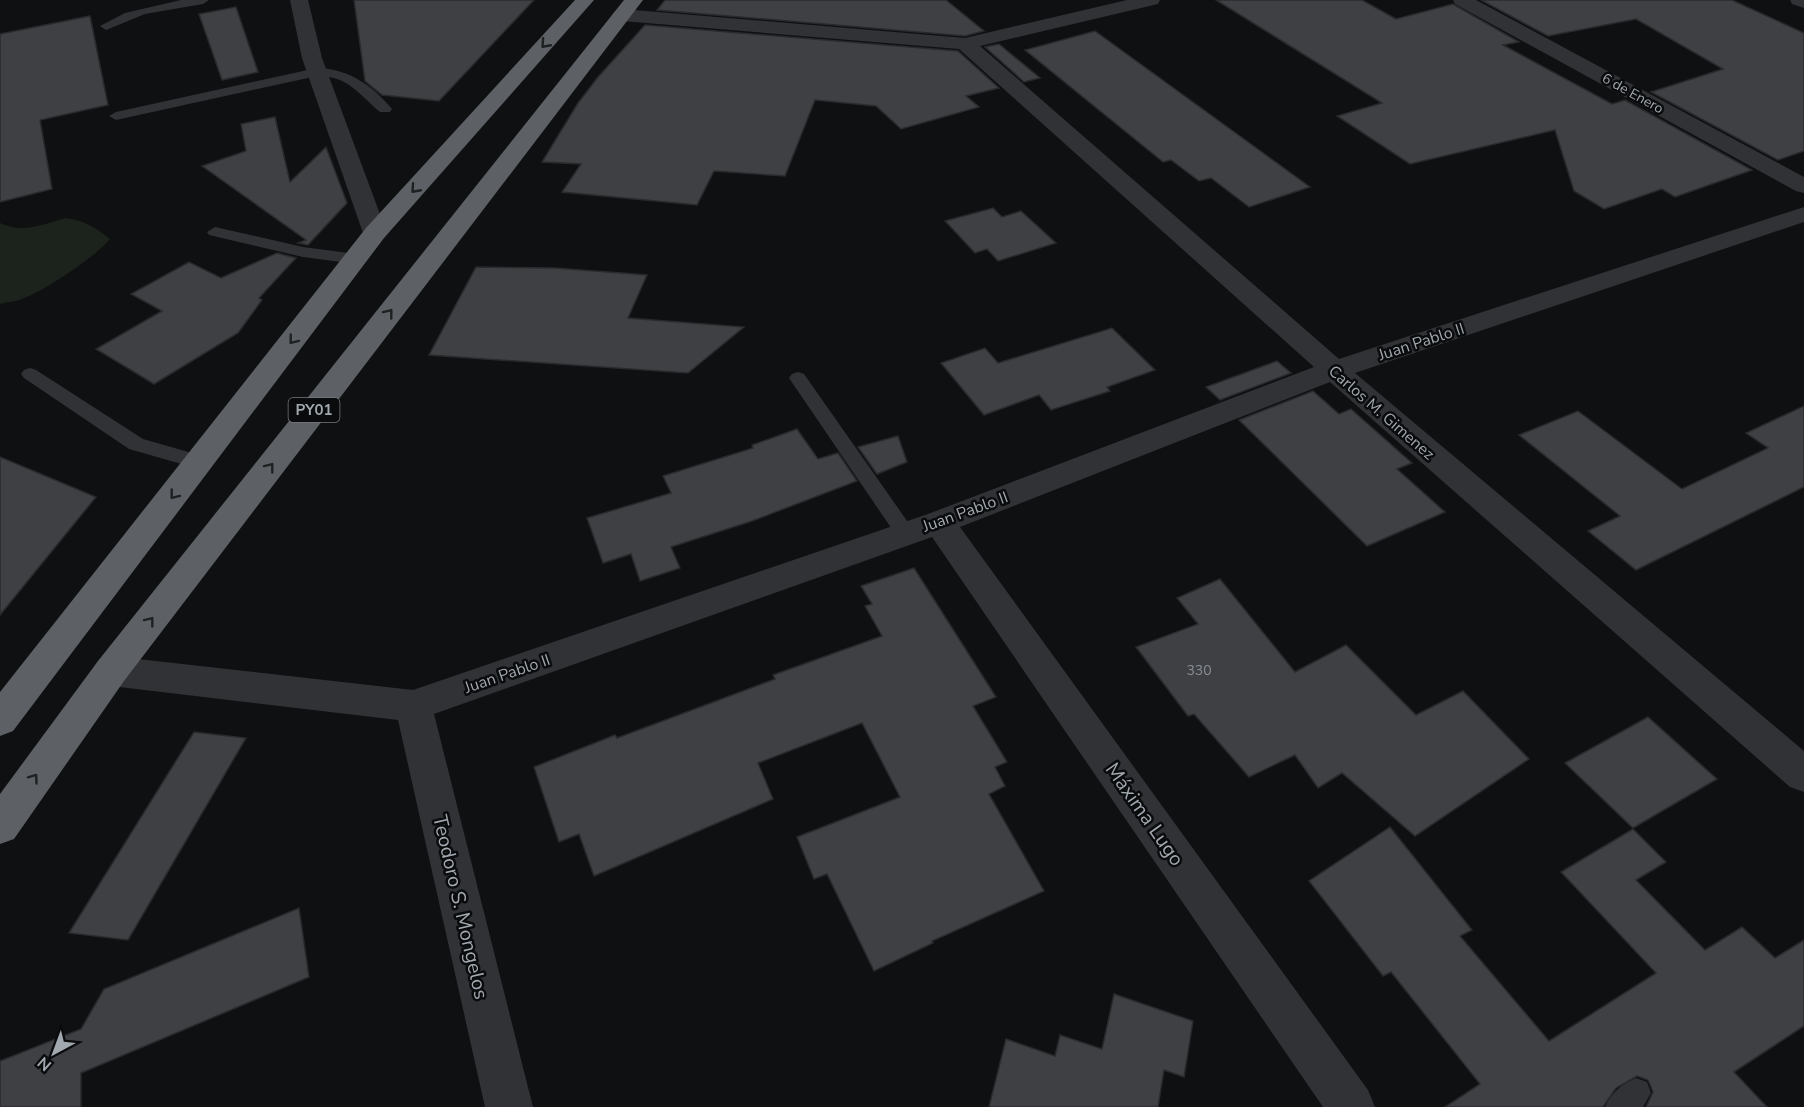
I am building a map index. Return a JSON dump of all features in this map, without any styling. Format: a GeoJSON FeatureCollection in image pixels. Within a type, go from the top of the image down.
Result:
{"type":"FeatureCollection","features":[{"type":"Feature","properties":{"kind":"highway"},"geometry":{"type":"LineString","coordinates":[[0,720],[375,233],[585,0]]}},
{"type":"Feature","properties":{"kind":"highway","name":"PY01"},"geometry":{"type":"LineString","coordinates":[[0,826],[111,671],[628,7]]}},
{"type":"Feature","properties":{"kind":"street"},"geometry":{"type":"LineString","coordinates":[[299,0],[317,72],[375,233]]}},
{"type":"Feature","properties":{"kind":"street"},"geometry":{"type":"LineString","coordinates":[[628,7],[964,44],[1151,0]]}},
{"type":"Feature","properties":{"kind":"street","name":"6 de Enero"},"geometry":{"type":"LineString","coordinates":[[1462,0],[1804,186]]}},
{"type":"Feature","properties":{"kind":"street"},"geometry":{"type":"LineString","coordinates":[[1799,0],[1804,2]]}},
{"type":"Feature","properties":{"kind":"street","name":"Carlos M. Gimenez"},"geometry":{"type":"LineString","coordinates":[[964,44],[1334,370],[1804,775]]}},
{"type":"Feature","properties":{"kind":"street","name":"Juan Pablo II"},"geometry":{"type":"LineString","coordinates":[[111,671],[413,706],[922,528],[1334,370],[1804,214]]}},
{"type":"Feature","properties":{"kind":"street","name":"Máxima Lugo"},"geometry":{"type":"LineString","coordinates":[[922,528],[1351,1107]]}},
{"type":"Feature","properties":{"kind":"street","name":"Teodoro S. Mongelos"},"geometry":{"type":"LineString","coordinates":[[413,706],[506,1106]]}},
{"type":"Feature","properties":{"kind":"lane"},"geometry":{"type":"LineString","coordinates":[[106,26],[125,15],[203,0]]}},
{"type":"Feature","properties":{"kind":"lane"},"geometry":{"type":"LineString","coordinates":[[116,116],[317,72],[333,71],[346,75],[385,109]]}},
{"type":"Feature","properties":{"kind":"lane"},"geometry":{"type":"LineString","coordinates":[[215,232],[303,252],[356,259]]}},
{"type":"Feature","properties":{"kind":"lane"},"geometry":{"type":"LineString","coordinates":[[30,374],[136,444],[199,462]]}},
{"type":"Feature","properties":{"kind":"lane"},"geometry":{"type":"LineString","coordinates":[[798,378],[922,528]]}},
{"type":"Feature","properties":{"kind":"shaded area"},"geometry":{"type":"Polygon","coordinates":[[[66,218],[90,225],[110,239],[93,255],[54,282],[17,301],[0,304],[0,223],[25,228],[66,218]]]}},
{"type":"Feature","properties":{"kind":"building"},"geometry":{"type":"Polygon","coordinates":[[[354,0],[534,0],[439,101],[382,95],[365,81],[354,0]]]}},
{"type":"Feature","properties":{"kind":"building"},"geometry":{"type":"Polygon","coordinates":[[[665,0],[946,0],[984,31],[965,36],[657,10],[665,0]]]}},
{"type":"Feature","properties":{"kind":"building"},"geometry":{"type":"Polygon","coordinates":[[[1216,0],[1362,0],[1396,19],[1453,4],[1519,42],[1503,45],[1612,104],[1625,100],[1752,170],[1675,197],[1662,189],[1604,209],[1574,191],[1555,130],[1410,164],[1337,116],[1382,103],[1216,0]]]}},
{"type":"Feature","properties":{"kind":"building"},"geometry":{"type":"Polygon","coordinates":[[[1481,0],[1732,0],[1804,33],[1804,151],[1778,160],[1651,92],[1723,69],[1636,19],[1548,36],[1481,0]]]}},
{"type":"Feature","properties":{"kind":"building"},"geometry":{"type":"Polygon","coordinates":[[[236,7],[258,72],[222,80],[199,14],[236,7]]]}},
{"type":"Feature","properties":{"kind":"building"},"geometry":{"type":"Polygon","coordinates":[[[90,16],[108,105],[40,120],[52,189],[0,202],[0,34],[90,16]]]}},
{"type":"Feature","properties":{"kind":"building"},"geometry":{"type":"Polygon","coordinates":[[[645,25],[958,51],[999,88],[966,96],[979,107],[901,129],[876,106],[815,100],[785,176],[714,171],[697,205],[562,192],[581,164],[542,162],[578,103],[645,25]]]}},
{"type":"Feature","properties":{"kind":"building"},"geometry":{"type":"Polygon","coordinates":[[[1095,31],[1310,187],[1249,207],[1211,178],[1199,181],[1171,160],[1163,162],[1025,50],[1095,31]]]}},
{"type":"Feature","properties":{"kind":"building"},"geometry":{"type":"Polygon","coordinates":[[[999,44],[1040,78],[1024,82],[985,47],[999,44]]]}},
{"type":"Feature","properties":{"kind":"building"},"geometry":{"type":"Polygon","coordinates":[[[275,117],[290,182],[326,147],[347,203],[308,245],[298,243],[306,240],[202,166],[246,151],[241,124],[275,117]]]}},
{"type":"Feature","properties":{"kind":"building"},"geometry":{"type":"Polygon","coordinates":[[[993,208],[1002,217],[1021,211],[1056,243],[998,261],[987,249],[975,253],[945,221],[993,208]]]}},
{"type":"Feature","properties":{"kind":"building"},"geometry":{"type":"Polygon","coordinates":[[[277,253],[296,258],[259,298],[262,300],[238,333],[154,384],[96,349],[162,311],[131,294],[189,262],[221,278],[277,253]]]}},
{"type":"Feature","properties":{"kind":"building"},"geometry":{"type":"Polygon","coordinates":[[[476,267],[555,268],[647,275],[628,318],[744,327],[688,373],[429,355],[476,267]]]}},
{"type":"Feature","properties":{"kind":"building"},"geometry":{"type":"Polygon","coordinates":[[[1112,328],[1155,370],[1107,387],[1110,391],[1051,410],[1039,395],[984,415],[941,363],[985,348],[998,363],[1112,328]]]}},
{"type":"Feature","properties":{"kind":"building"},"geometry":{"type":"Polygon","coordinates":[[[1277,361],[1291,373],[1220,400],[1206,387],[1277,361]]]}},
{"type":"Feature","properties":{"kind":"building"},"geometry":{"type":"Polygon","coordinates":[[[1313,391],[1339,414],[1351,409],[1412,463],[1397,469],[1445,512],[1367,546],[1239,420],[1313,391]]]}},
{"type":"Feature","properties":{"kind":"building"},"geometry":{"type":"Polygon","coordinates":[[[1804,406],[1804,487],[1636,570],[1588,531],[1620,516],[1519,435],[1578,411],[1682,489],[1768,448],[1746,433],[1804,406]]]}},
{"type":"Feature","properties":{"kind":"building"},"geometry":{"type":"Polygon","coordinates":[[[797,429],[818,459],[838,453],[857,481],[752,521],[671,547],[680,568],[640,581],[631,554],[603,563],[587,518],[671,493],[663,476],[753,448],[752,445],[797,429]]]}},
{"type":"Feature","properties":{"kind":"building"},"geometry":{"type":"Polygon","coordinates":[[[898,436],[907,462],[877,474],[858,447],[898,436]]]}},
{"type":"Feature","properties":{"kind":"building"},"geometry":{"type":"Polygon","coordinates":[[[0,457],[96,497],[0,615],[0,457]]]}},
{"type":"Feature","properties":{"kind":"building"},"geometry":{"type":"Polygon","coordinates":[[[914,568],[996,697],[973,706],[1007,762],[995,767],[1005,786],[989,794],[1044,891],[932,941],[933,943],[874,971],[827,874],[814,879],[797,837],[900,797],[862,723],[758,763],[773,799],[594,876],[579,834],[559,842],[534,767],[615,735],[617,738],[775,679],[773,675],[882,636],[865,606],[872,604],[861,586],[914,568]]]}},
{"type":"Feature","properties":{"kind":"building"},"geometry":{"type":"Polygon","coordinates":[[[1220,579],[1295,672],[1346,645],[1416,715],[1463,691],[1529,759],[1415,836],[1342,773],[1318,788],[1295,755],[1249,777],[1194,714],[1188,716],[1136,647],[1198,624],[1177,598],[1220,579]]]}},
{"type":"Feature","properties":{"kind":"building"},"geometry":{"type":"Polygon","coordinates":[[[1648,717],[1717,779],[1633,828],[1565,763],[1648,717]]]}},
{"type":"Feature","properties":{"kind":"building"},"geometry":{"type":"Polygon","coordinates":[[[194,732],[246,738],[128,940],[69,933],[194,732]]]}},
{"type":"Feature","properties":{"kind":"building"},"geometry":{"type":"Polygon","coordinates":[[[1390,827],[1472,930],[1460,936],[1549,1041],[1656,973],[1561,872],[1633,829],[1666,862],[1636,880],[1705,950],[1742,927],[1775,958],[1804,940],[1804,1026],[1734,1072],[1767,1107],[1646,1107],[1653,1092],[1648,1080],[1637,1076],[1616,1088],[1603,1107],[1445,1107],[1480,1084],[1391,972],[1383,976],[1309,881],[1390,827]]]}},
{"type":"Feature","properties":{"kind":"building"},"geometry":{"type":"Polygon","coordinates":[[[299,908],[309,977],[81,1073],[81,1107],[0,1107],[0,1061],[81,1029],[104,989],[299,908]]]}},
{"type":"Feature","properties":{"kind":"building"},"geometry":{"type":"Polygon","coordinates":[[[1114,994],[1193,1021],[1184,1077],[1164,1070],[1158,1107],[989,1107],[1006,1039],[1055,1056],[1060,1035],[1102,1049],[1114,994]]]}}]}
